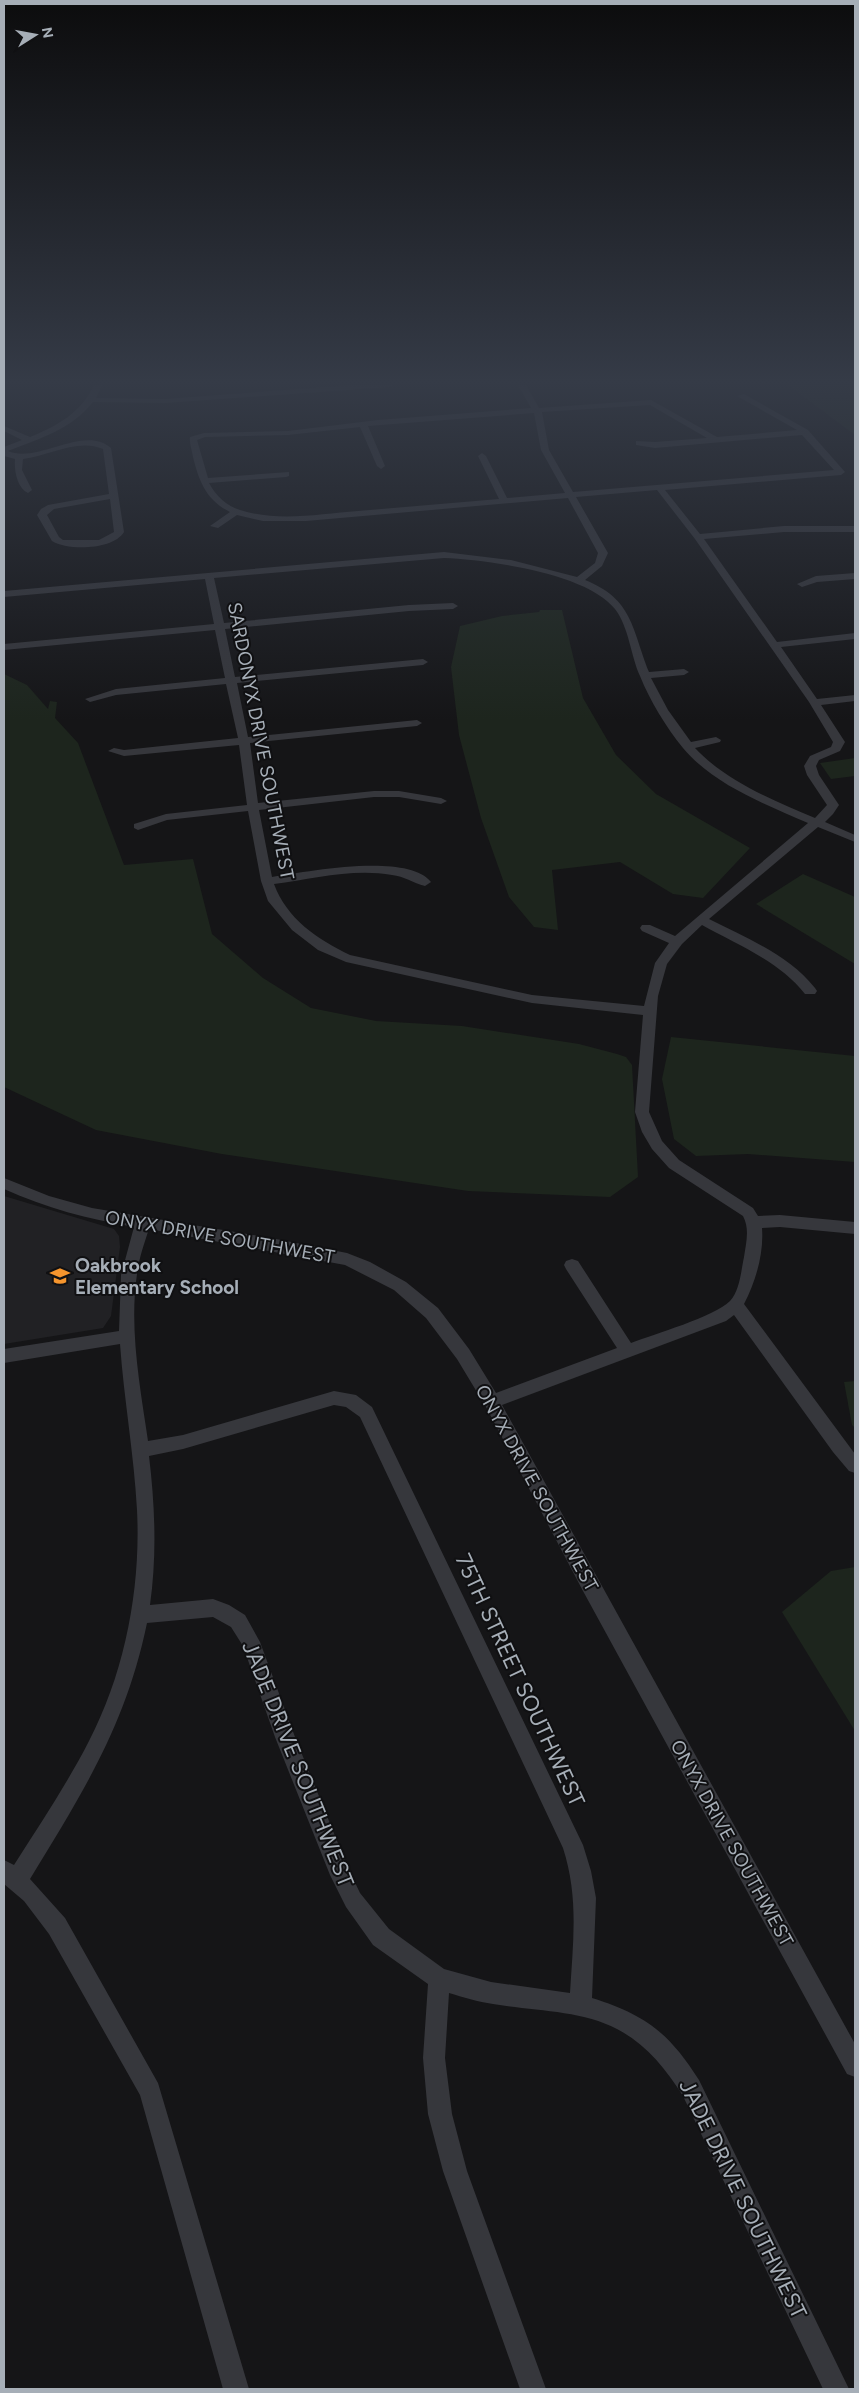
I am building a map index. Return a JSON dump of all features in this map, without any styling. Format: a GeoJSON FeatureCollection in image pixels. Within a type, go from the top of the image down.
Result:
{"type":"FeatureCollection","features":[{"type":"Feature","properties":{"kind":"street"},"geometry":{"type":"LineString","coordinates":[[110,497],[51,507],[43,512],[42,515],[55,539],[64,543],[107,540],[118,534],[114,497]]}},
{"type":"Feature","properties":{"kind":"street"},"geometry":{"type":"LineString","coordinates":[[212,497],[214,500],[236,512],[263,518],[292,519],[541,497]]}},
{"type":"Feature","properties":{"kind":"street"},"geometry":{"type":"LineString","coordinates":[[572,497],[603,556],[599,564],[578,581]]}},
{"type":"Feature","properties":{"kind":"street"},"geometry":{"type":"LineString","coordinates":[[492,1402],[708,1322],[736,1305],[746,1285],[755,1238],[754,1222],[748,1212],[674,1164],[657,1145],[649,1132],[642,1112],[651,996],[661,963],[677,941],[700,919],[829,812],[833,805],[813,775],[810,766],[814,758],[836,749],[839,742],[814,702],[698,537],[672,507],[666,497]]}},
{"type":"Feature","properties":{"kind":"street"},"geometry":{"type":"LineString","coordinates":[[215,526],[236,512]]}},
{"type":"Feature","properties":{"kind":"street"},"geometry":{"type":"LineString","coordinates":[[698,537],[784,529],[855,529]]}},
{"type":"Feature","properties":{"kind":"street"},"geometry":{"type":"LineString","coordinates":[[4,594],[454,555],[487,557],[578,581],[601,591],[620,609],[644,675],[658,704],[687,746],[721,775],[747,790],[855,839]]}},
{"type":"Feature","properties":{"kind":"street","name":"SARDONYX DRIVE SOUTHWEST"},"geometry":{"type":"LineString","coordinates":[[209,576],[243,740],[267,881],[274,901],[296,926],[323,947],[346,958],[532,999],[650,1012]]}},
{"type":"Feature","properties":{"kind":"street"},"geometry":{"type":"LineString","coordinates":[[802,584],[816,579],[855,576]]}},
{"type":"Feature","properties":{"kind":"street"},"geometry":{"type":"LineString","coordinates":[[4,647],[409,608],[453,606]]}},
{"type":"Feature","properties":{"kind":"street"},"geometry":{"type":"LineString","coordinates":[[774,645],[855,636]]}},
{"type":"Feature","properties":{"kind":"street"},"geometry":{"type":"LineString","coordinates":[[90,699],[116,692],[424,662]]}},
{"type":"Feature","properties":{"kind":"street"},"geometry":{"type":"LineString","coordinates":[[644,675],[684,672]]}},
{"type":"Feature","properties":{"kind":"street"},"geometry":{"type":"LineString","coordinates":[[814,702],[855,698]]}},
{"type":"Feature","properties":{"kind":"street"},"geometry":{"type":"LineString","coordinates":[[114,751],[124,753],[418,723]]}},
{"type":"Feature","properties":{"kind":"street"},"geometry":{"type":"LineString","coordinates":[[687,746],[716,740]]}},
{"type":"Feature","properties":{"kind":"street"},"geometry":{"type":"LineString","coordinates":[[138,826],[166,817],[383,793],[441,801]]}},
{"type":"Feature","properties":{"kind":"street"},"geometry":{"type":"LineString","coordinates":[[267,881],[378,869],[408,873],[425,882]]}},
{"type":"Feature","properties":{"kind":"street"},"geometry":{"type":"LineString","coordinates":[[700,919],[779,963],[807,985],[810,991]]}},
{"type":"Feature","properties":{"kind":"street"},"geometry":{"type":"LineString","coordinates":[[646,928],[677,941]]}},
{"type":"Feature","properties":{"kind":"street","name":"ONYX DRIVE SOUTHWEST"},"geometry":{"type":"LineString","coordinates":[[4,1183],[45,1201],[92,1214],[324,1254],[364,1266],[400,1286],[432,1313],[463,1354],[492,1402],[595,1594],[855,2066]]}},
{"type":"Feature","properties":{"kind":"street"},"geometry":{"type":"LineString","coordinates":[[754,1222],[780,1221],[855,1228]]}},
{"type":"Feature","properties":{"kind":"street"},"geometry":{"type":"LineString","coordinates":[[143,1224],[128,1282],[128,1336],[146,1527],[140,1615],[119,1694],[95,1750],[80,1778],[10,1876],[31,1894],[57,1926],[150,2090],[236,2389]]}},
{"type":"Feature","properties":{"kind":"street"},"geometry":{"type":"LineString","coordinates":[[572,1265],[628,1352]]}},
{"type":"Feature","properties":{"kind":"street"},"geometry":{"type":"LineString","coordinates":[[736,1305],[839,1447],[855,1466]]}},
{"type":"Feature","properties":{"kind":"street"},"geometry":{"type":"LineString","coordinates":[[4,1356],[128,1336]]}},
{"type":"Feature","properties":{"kind":"street","name":"75TH STREET SOUTHWEST"},"geometry":{"type":"LineString","coordinates":[[138,1450],[183,1442],[323,1400],[345,1398],[359,1405],[366,1412],[573,1845],[581,1871],[586,1898],[581,2006]]}},
{"type":"Feature","properties":{"kind":"street","name":"JADE DRIVE SOUTHWEST"},"geometry":{"type":"LineString","coordinates":[[140,1615],[212,1608],[222,1611],[238,1621],[251,1642],[340,1876],[354,1900],[381,1937],[439,1979],[492,1993],[581,2006],[620,2018],[640,2030],[660,2046],[692,2088],[836,2389]]}},
{"type":"Feature","properties":{"kind":"street"},"geometry":{"type":"LineString","coordinates":[[439,1979],[434,2031],[434,2058],[442,2124],[455,2170],[533,2389]]}},
{"type":"Feature","properties":{"kind":"shaded area"},"geometry":{"type":"Polygon","coordinates":[[[540,610],[562,610],[583,698],[616,755],[656,794],[750,848],[703,898],[673,894],[620,862],[552,870],[558,930],[534,927],[509,897],[481,818],[459,735],[451,667],[460,626],[502,616],[539,612],[540,610]]]}},
{"type":"Feature","properties":{"kind":"shaded area"},"geometry":{"type":"Polygon","coordinates":[[[4,674],[27,685],[48,709],[50,701],[57,702],[55,718],[78,743],[124,865],[193,859],[212,934],[263,978],[311,1008],[376,1021],[462,1026],[579,1044],[626,1057],[632,1065],[638,1177],[610,1197],[468,1191],[222,1154],[96,1130],[4,1087],[4,674]]]}},
{"type":"Feature","properties":{"kind":"shaded area"},"geometry":{"type":"Polygon","coordinates":[[[855,758],[855,776],[831,779],[820,763],[855,758]]]}},
{"type":"Feature","properties":{"kind":"shaded area"},"geometry":{"type":"Polygon","coordinates":[[[803,874],[855,897],[855,964],[756,904],[803,874]]]}},
{"type":"Feature","properties":{"kind":"shaded area"},"geometry":{"type":"Polygon","coordinates":[[[671,1037],[855,1056],[855,1162],[748,1154],[696,1156],[674,1139],[662,1079],[671,1037]]]}},
{"type":"Feature","properties":{"kind":"shaded area","name":"Oakbrook Elementary School"},"geometry":{"type":"Polygon","coordinates":[[[4,1196],[114,1229],[119,1236],[120,1247],[111,1316],[103,1328],[4,1344],[4,1196]]]}},
{"type":"Feature","properties":{"kind":"shaded area"},"geometry":{"type":"Polygon","coordinates":[[[855,1381],[855,1428],[852,1425],[844,1382],[855,1381]]]}},
{"type":"Feature","properties":{"kind":"shaded area"},"geometry":{"type":"Polygon","coordinates":[[[855,1567],[855,1731],[782,1612],[831,1571],[855,1567]]]}},
{"type":"Feature","properties":{"kind":"place","name":"Oakbrook Elementary School"},"geometry":{"type":"Point","coordinates":[60,1276]}}]}
